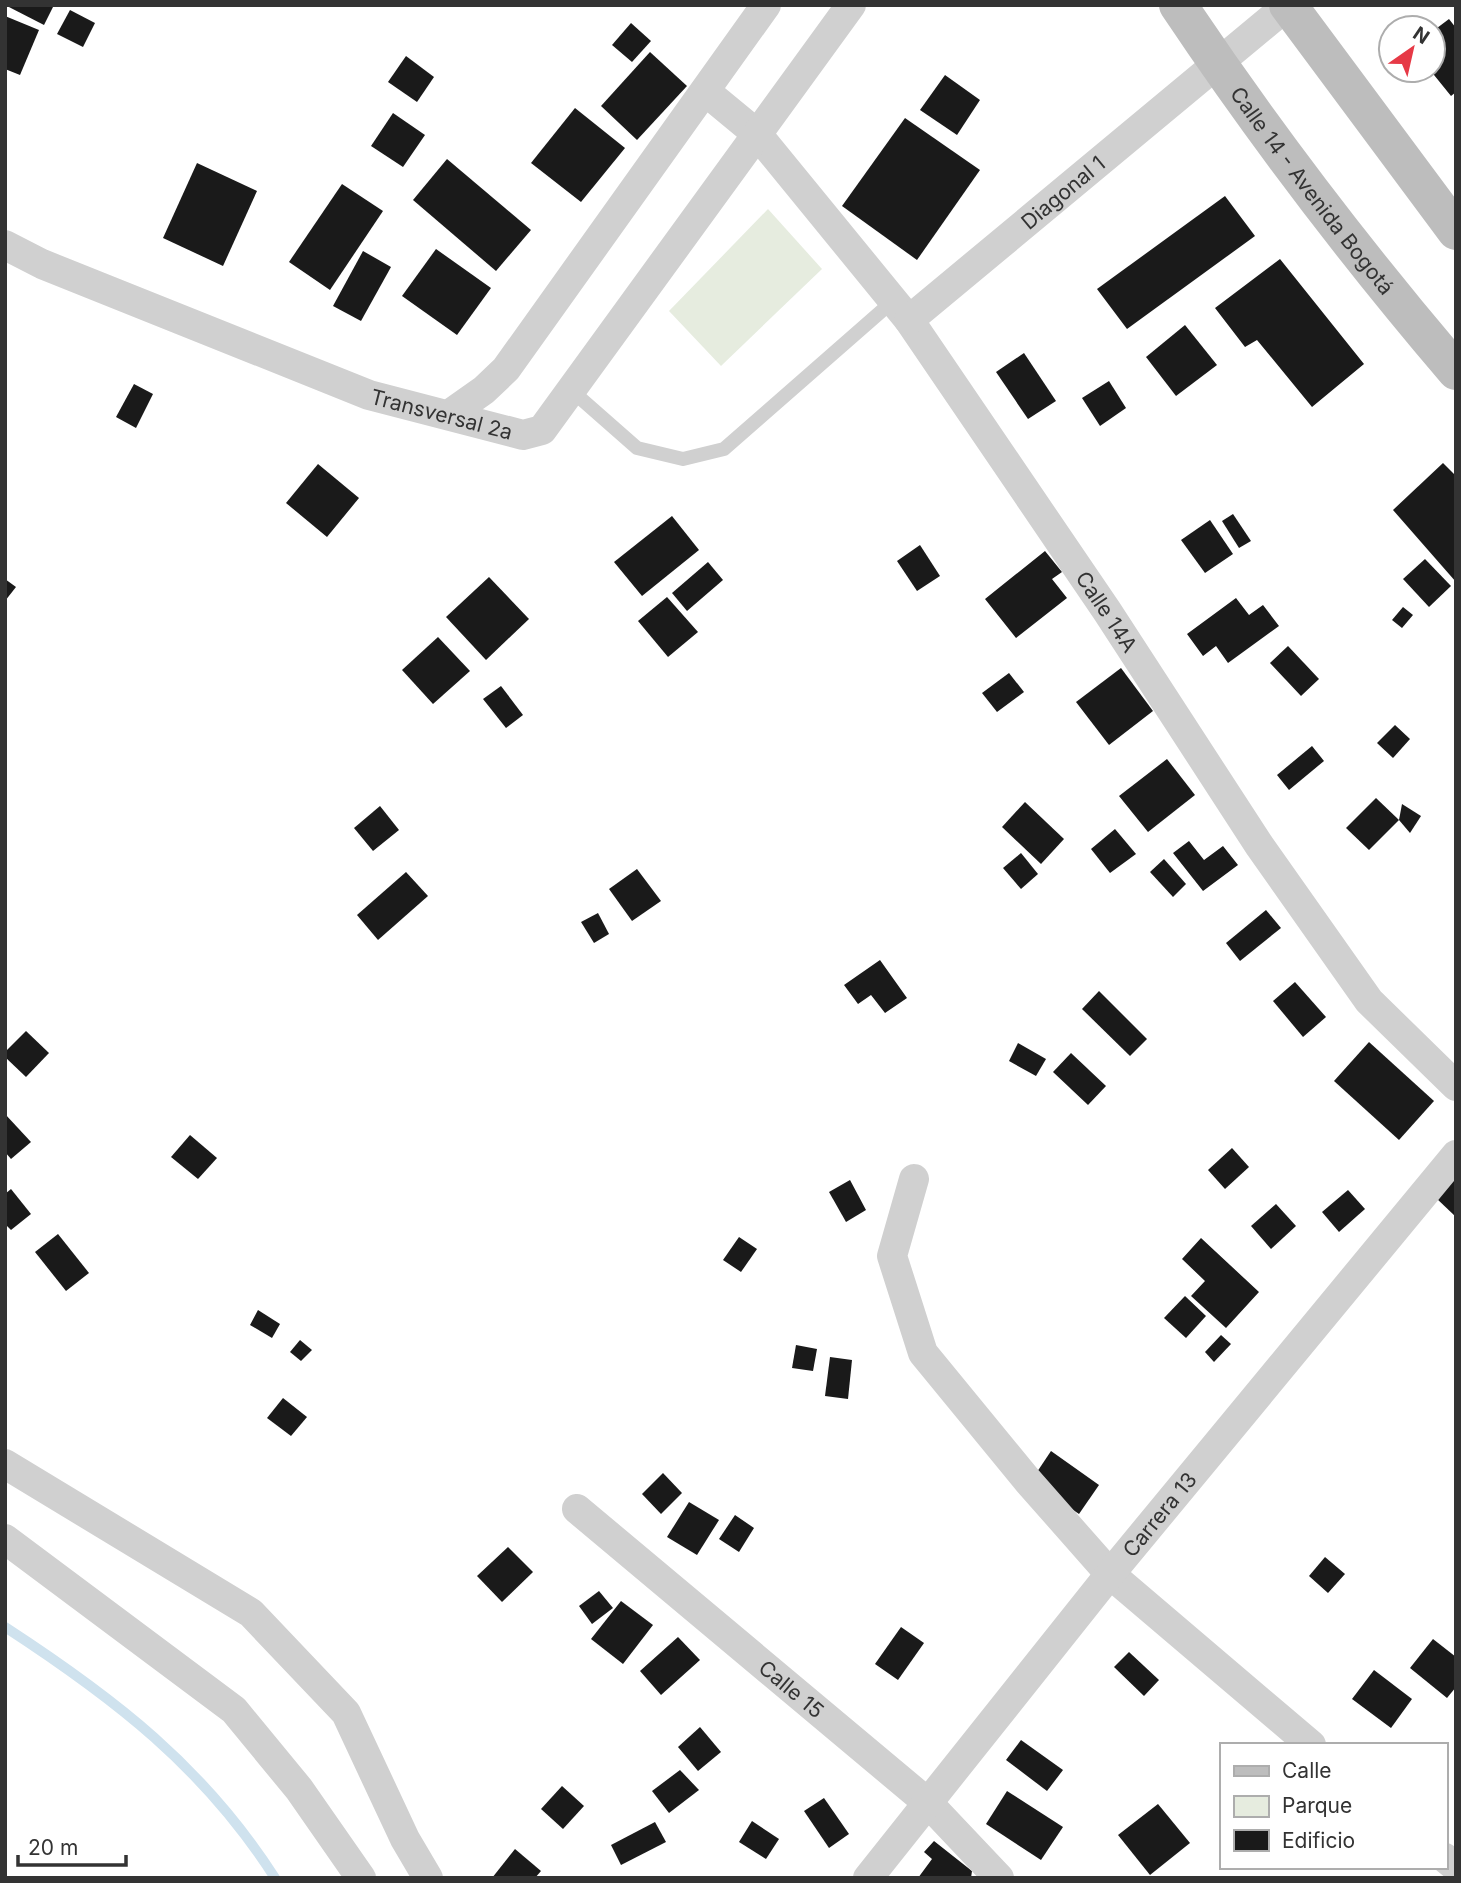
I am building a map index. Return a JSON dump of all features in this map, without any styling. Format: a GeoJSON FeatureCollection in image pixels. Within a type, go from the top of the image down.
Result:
{"type":"FeatureCollection","features":[{"type":"Feature","properties":{"kind":"street"},"geometry":{"type":"LineString","coordinates":[[450,414],[484,390],[506,369],[766,5]]}},
{"type":"Feature","properties":{"kind":"street","name":"Transversal 2a"},"geometry":{"type":"LineString","coordinates":[[5,245],[42,264],[369,396],[450,414],[523,435],[534,434],[541,430],[571,390],[851,5]]}},
{"type":"Feature","properties":{"kind":"street","name":"Calle 14 - Avenida Bogotá"},"geometry":{"type":"LineString","coordinates":[[1178,5],[1218,65],[1390,294],[1456,371]]}},
{"type":"Feature","properties":{"kind":"street"},"geometry":{"type":"LineString","coordinates":[[1288,5],[1456,232]]}},
{"type":"Feature","properties":{"kind":"street","name":"Diagonal 1"},"geometry":{"type":"LineString","coordinates":[[901,310],[1218,65],[1288,5]]}},
{"type":"Feature","properties":{"kind":"street","name":"Calle 14A"},"geometry":{"type":"LineString","coordinates":[[705,91],[757,134],[901,310],[1107,611],[1259,845],[1361,990],[1456,1086]]}},
{"type":"Feature","properties":{"kind":"street","name":"Carrera 13"},"geometry":{"type":"LineString","coordinates":[[868,1878],[1110,1574],[1456,1155]]}},
{"type":"Feature","properties":{"kind":"street"},"geometry":{"type":"LineString","coordinates":[[914,1179],[892,1256],[923,1353],[1028,1481],[1110,1574],[1309,1743]]}},
{"type":"Feature","properties":{"kind":"street"},"geometry":{"type":"LineString","coordinates":[[5,1464],[251,1613],[346,1713],[405,1839],[428,1878]]}},
{"type":"Feature","properties":{"kind":"street","name":"Calle 15"},"geometry":{"type":"LineString","coordinates":[[578,1509],[928,1803],[999,1878]]}},
{"type":"Feature","properties":{"kind":"street"},"geometry":{"type":"LineString","coordinates":[[5,1539],[234,1710],[299,1789],[361,1878]]}},
{"type":"Feature","properties":{"kind":"lane"},"geometry":{"type":"LineString","coordinates":[[571,390],[637,449],[683,459],[724,449],[901,310]]}},
{"type":"Feature","properties":{"kind":"green space"},"geometry":{"type":"Polygon","coordinates":[[[768,209],[822,269],[721,366],[669,311],[768,209]]]}},
{"type":"Feature","properties":{"kind":"building"},"geometry":{"type":"Polygon","coordinates":[[[5,5],[54,5],[44,25],[5,5]]]}},
{"type":"Feature","properties":{"kind":"building"},"geometry":{"type":"Polygon","coordinates":[[[70,10],[95,23],[83,47],[57,34],[70,10]]]}},
{"type":"Feature","properties":{"kind":"building"},"geometry":{"type":"Polygon","coordinates":[[[5,16],[39,30],[20,75],[5,69],[5,16]]]}},
{"type":"Feature","properties":{"kind":"building"},"geometry":{"type":"Polygon","coordinates":[[[1449,19],[1456,28],[1456,92],[1451,96],[1441,84],[1447,84],[1449,19]]]}},
{"type":"Feature","properties":{"kind":"building"},"geometry":{"type":"Polygon","coordinates":[[[631,23],[651,41],[632,62],[612,45],[631,23]]]}},
{"type":"Feature","properties":{"kind":"building"},"geometry":{"type":"Polygon","coordinates":[[[650,52],[687,86],[637,140],[601,106],[650,52]]]}},
{"type":"Feature","properties":{"kind":"building"},"geometry":{"type":"Polygon","coordinates":[[[406,56],[434,77],[417,102],[388,82],[406,56]]]}},
{"type":"Feature","properties":{"kind":"building"},"geometry":{"type":"Polygon","coordinates":[[[945,75],[980,100],[957,135],[920,110],[945,75]]]}},
{"type":"Feature","properties":{"kind":"building"},"geometry":{"type":"Polygon","coordinates":[[[575,108],[625,148],[581,202],[531,163],[575,108]]]}},
{"type":"Feature","properties":{"kind":"building"},"geometry":{"type":"Polygon","coordinates":[[[393,113],[425,135],[403,167],[371,146],[393,113]]]}},
{"type":"Feature","properties":{"kind":"building"},"geometry":{"type":"Polygon","coordinates":[[[905,118],[980,170],[917,260],[842,206],[905,118]]]}},
{"type":"Feature","properties":{"kind":"building"},"geometry":{"type":"Polygon","coordinates":[[[447,159],[531,230],[496,271],[413,200],[447,159]]]}},
{"type":"Feature","properties":{"kind":"building"},"geometry":{"type":"Polygon","coordinates":[[[197,163],[257,191],[223,266],[163,238],[197,163]]]}},
{"type":"Feature","properties":{"kind":"building"},"geometry":{"type":"Polygon","coordinates":[[[342,184],[383,211],[330,290],[289,262],[342,184]]]}},
{"type":"Feature","properties":{"kind":"building"},"geometry":{"type":"Polygon","coordinates":[[[1225,196],[1255,236],[1127,329],[1097,289],[1225,196]]]}},
{"type":"Feature","properties":{"kind":"building"},"geometry":{"type":"Polygon","coordinates":[[[436,249],[491,288],[457,335],[402,296],[436,249]]]}},
{"type":"Feature","properties":{"kind":"building"},"geometry":{"type":"Polygon","coordinates":[[[363,251],[391,267],[361,321],[333,306],[363,251]]]}},
{"type":"Feature","properties":{"kind":"building"},"geometry":{"type":"Polygon","coordinates":[[[1280,259],[1364,364],[1312,407],[1257,340],[1245,347],[1215,308],[1280,259]]]}},
{"type":"Feature","properties":{"kind":"building"},"geometry":{"type":"Polygon","coordinates":[[[1185,325],[1217,365],[1176,396],[1146,357],[1185,325]]]}},
{"type":"Feature","properties":{"kind":"building"},"geometry":{"type":"Polygon","coordinates":[[[1024,353],[1056,401],[1028,419],[996,372],[1024,353]]]}},
{"type":"Feature","properties":{"kind":"building"},"geometry":{"type":"Polygon","coordinates":[[[1109,381],[1126,408],[1100,426],[1082,398],[1109,381]]]}},
{"type":"Feature","properties":{"kind":"building"},"geometry":{"type":"Polygon","coordinates":[[[134,384],[153,394],[136,428],[116,417],[134,384]]]}},
{"type":"Feature","properties":{"kind":"building"},"geometry":{"type":"Polygon","coordinates":[[[1443,463],[1456,476],[1456,582],[1393,510],[1443,463]]]}},
{"type":"Feature","properties":{"kind":"building"},"geometry":{"type":"Polygon","coordinates":[[[318,464],[359,498],[327,537],[286,503],[318,464]]]}},
{"type":"Feature","properties":{"kind":"building"},"geometry":{"type":"Polygon","coordinates":[[[1233,514],[1251,541],[1239,548],[1222,521],[1233,514]]]}},
{"type":"Feature","properties":{"kind":"building"},"geometry":{"type":"Polygon","coordinates":[[[672,516],[699,550],[642,596],[614,562],[672,516]]]}},
{"type":"Feature","properties":{"kind":"building"},"geometry":{"type":"Polygon","coordinates":[[[1210,520],[1233,554],[1205,573],[1181,540],[1210,520]]]}},
{"type":"Feature","properties":{"kind":"building"},"geometry":{"type":"Polygon","coordinates":[[[920,545],[940,576],[917,591],[897,561],[920,545]]]}},
{"type":"Feature","properties":{"kind":"building"},"geometry":{"type":"Polygon","coordinates":[[[1045,551],[1062,572],[1052,579],[1067,598],[1016,638],[985,599],[1045,551]]]}},
{"type":"Feature","properties":{"kind":"building"},"geometry":{"type":"Polygon","coordinates":[[[1425,559],[1451,586],[1429,607],[1403,579],[1425,559]]]}},
{"type":"Feature","properties":{"kind":"building"},"geometry":{"type":"Polygon","coordinates":[[[708,562],[723,580],[687,611],[672,593],[708,562]]]}},
{"type":"Feature","properties":{"kind":"building"},"geometry":{"type":"Polygon","coordinates":[[[489,577],[529,619],[486,660],[446,617],[489,577]]]}},
{"type":"Feature","properties":{"kind":"building"},"geometry":{"type":"Polygon","coordinates":[[[5,579],[16,587],[5,601],[5,579]]]}},
{"type":"Feature","properties":{"kind":"building"},"geometry":{"type":"Polygon","coordinates":[[[667,597],[698,632],[668,657],[638,621],[667,597]]]}},
{"type":"Feature","properties":{"kind":"building"},"geometry":{"type":"Polygon","coordinates":[[[1236,598],[1249,615],[1263,605],[1279,626],[1228,663],[1216,646],[1203,656],[1187,634],[1236,598]]]}},
{"type":"Feature","properties":{"kind":"building"},"geometry":{"type":"Polygon","coordinates":[[[1403,607],[1413,615],[1402,628],[1392,620],[1403,607]]]}},
{"type":"Feature","properties":{"kind":"building"},"geometry":{"type":"Polygon","coordinates":[[[438,637],[470,671],[433,704],[402,670],[438,637]]]}},
{"type":"Feature","properties":{"kind":"building"},"geometry":{"type":"Polygon","coordinates":[[[1288,646],[1319,679],[1301,696],[1270,663],[1288,646]]]}},
{"type":"Feature","properties":{"kind":"building"},"geometry":{"type":"Polygon","coordinates":[[[1121,668],[1153,711],[1109,745],[1076,702],[1121,668]]]}},
{"type":"Feature","properties":{"kind":"building"},"geometry":{"type":"Polygon","coordinates":[[[1009,673],[1024,692],[997,712],[982,693],[1009,673]]]}},
{"type":"Feature","properties":{"kind":"building"},"geometry":{"type":"Polygon","coordinates":[[[501,686],[523,715],[506,728],[483,699],[501,686]]]}},
{"type":"Feature","properties":{"kind":"building"},"geometry":{"type":"Polygon","coordinates":[[[1395,725],[1410,739],[1393,758],[1377,743],[1395,725]]]}},
{"type":"Feature","properties":{"kind":"building"},"geometry":{"type":"Polygon","coordinates":[[[1312,746],[1324,761],[1289,790],[1277,775],[1312,746]]]}},
{"type":"Feature","properties":{"kind":"building"},"geometry":{"type":"Polygon","coordinates":[[[1167,759],[1195,795],[1148,832],[1119,796],[1167,759]]]}},
{"type":"Feature","properties":{"kind":"building"},"geometry":{"type":"Polygon","coordinates":[[[1376,798],[1399,820],[1369,850],[1346,828],[1376,798]]]}},
{"type":"Feature","properties":{"kind":"building"},"geometry":{"type":"Polygon","coordinates":[[[1025,802],[1064,839],[1041,864],[1002,827],[1025,802]]]}},
{"type":"Feature","properties":{"kind":"building"},"geometry":{"type":"Polygon","coordinates":[[[1402,804],[1421,816],[1410,833],[1399,820],[1402,804]]]}},
{"type":"Feature","properties":{"kind":"building"},"geometry":{"type":"Polygon","coordinates":[[[380,806],[399,830],[373,851],[354,828],[380,806]]]}},
{"type":"Feature","properties":{"kind":"building"},"geometry":{"type":"Polygon","coordinates":[[[1115,829],[1136,854],[1110,873],[1091,849],[1115,829]]]}},
{"type":"Feature","properties":{"kind":"building"},"geometry":{"type":"Polygon","coordinates":[[[1189,841],[1204,860],[1223,846],[1238,865],[1203,891],[1173,853],[1189,841]]]}},
{"type":"Feature","properties":{"kind":"building"},"geometry":{"type":"Polygon","coordinates":[[[1021,853],[1038,874],[1021,889],[1003,868],[1021,853]]]}},
{"type":"Feature","properties":{"kind":"building"},"geometry":{"type":"Polygon","coordinates":[[[1164,859],[1186,884],[1173,897],[1150,872],[1164,859]]]}},
{"type":"Feature","properties":{"kind":"building"},"geometry":{"type":"Polygon","coordinates":[[[637,869],[661,901],[632,921],[609,889],[637,869]]]}},
{"type":"Feature","properties":{"kind":"building"},"geometry":{"type":"Polygon","coordinates":[[[406,872],[428,896],[378,940],[357,915],[406,872]]]}},
{"type":"Feature","properties":{"kind":"building"},"geometry":{"type":"Polygon","coordinates":[[[1266,910],[1281,928],[1240,961],[1226,943],[1266,910]]]}},
{"type":"Feature","properties":{"kind":"building"},"geometry":{"type":"Polygon","coordinates":[[[598,913],[609,934],[594,943],[581,922],[598,913]]]}},
{"type":"Feature","properties":{"kind":"building"},"geometry":{"type":"Polygon","coordinates":[[[880,960],[907,998],[885,1013],[871,995],[858,1004],[844,985],[880,960]]]}},
{"type":"Feature","properties":{"kind":"building"},"geometry":{"type":"Polygon","coordinates":[[[1295,982],[1326,1017],[1303,1037],[1273,1001],[1295,982]]]}},
{"type":"Feature","properties":{"kind":"building"},"geometry":{"type":"Polygon","coordinates":[[[1099,991],[1147,1039],[1130,1056],[1082,1009],[1099,991]]]}},
{"type":"Feature","properties":{"kind":"building"},"geometry":{"type":"Polygon","coordinates":[[[26,1031],[49,1053],[26,1077],[5,1057],[5,1052],[26,1031]]]}},
{"type":"Feature","properties":{"kind":"building"},"geometry":{"type":"Polygon","coordinates":[[[1369,1042],[1434,1101],[1399,1140],[1334,1081],[1369,1042]]]}},
{"type":"Feature","properties":{"kind":"building"},"geometry":{"type":"Polygon","coordinates":[[[1018,1043],[1046,1059],[1036,1076],[1009,1061],[1018,1043]]]}},
{"type":"Feature","properties":{"kind":"building"},"geometry":{"type":"Polygon","coordinates":[[[1071,1053],[1106,1086],[1088,1105],[1053,1072],[1071,1053]]]}},
{"type":"Feature","properties":{"kind":"building"},"geometry":{"type":"Polygon","coordinates":[[[5,1114],[31,1142],[11,1159],[5,1152],[5,1114]]]}},
{"type":"Feature","properties":{"kind":"building"},"geometry":{"type":"Polygon","coordinates":[[[190,1135],[217,1158],[198,1179],[171,1157],[190,1135]]]}},
{"type":"Feature","properties":{"kind":"building"},"geometry":{"type":"Polygon","coordinates":[[[1232,1148],[1249,1167],[1225,1189],[1208,1170],[1232,1148]]]}},
{"type":"Feature","properties":{"kind":"building"},"geometry":{"type":"Polygon","coordinates":[[[1456,1175],[1456,1217],[1435,1197],[1456,1175]]]}},
{"type":"Feature","properties":{"kind":"building"},"geometry":{"type":"Polygon","coordinates":[[[850,1180],[866,1210],[846,1222],[829,1192],[850,1180]]]}},
{"type":"Feature","properties":{"kind":"building"},"geometry":{"type":"Polygon","coordinates":[[[11,1189],[31,1214],[11,1230],[5,1224],[5,1194],[11,1189]]]}},
{"type":"Feature","properties":{"kind":"building"},"geometry":{"type":"Polygon","coordinates":[[[1348,1190],[1365,1209],[1339,1232],[1322,1212],[1348,1190]]]}},
{"type":"Feature","properties":{"kind":"building"},"geometry":{"type":"Polygon","coordinates":[[[1276,1204],[1296,1226],[1271,1249],[1251,1226],[1276,1204]]]}},
{"type":"Feature","properties":{"kind":"building"},"geometry":{"type":"Polygon","coordinates":[[[58,1234],[89,1273],[66,1291],[35,1252],[58,1234]]]}},
{"type":"Feature","properties":{"kind":"building"},"geometry":{"type":"Polygon","coordinates":[[[739,1237],[757,1249],[741,1272],[723,1260],[739,1237]]]}},
{"type":"Feature","properties":{"kind":"building"},"geometry":{"type":"Polygon","coordinates":[[[1201,1238],[1259,1292],[1226,1328],[1191,1296],[1205,1281],[1182,1259],[1201,1238]]]}},
{"type":"Feature","properties":{"kind":"building"},"geometry":{"type":"Polygon","coordinates":[[[1185,1296],[1206,1316],[1186,1338],[1164,1318],[1185,1296]]]}},
{"type":"Feature","properties":{"kind":"building"},"geometry":{"type":"Polygon","coordinates":[[[258,1310],[280,1324],[272,1338],[250,1325],[258,1310]]]}},
{"type":"Feature","properties":{"kind":"building"},"geometry":{"type":"Polygon","coordinates":[[[1221,1335],[1231,1344],[1214,1362],[1205,1352],[1221,1335]]]}},
{"type":"Feature","properties":{"kind":"building"},"geometry":{"type":"Polygon","coordinates":[[[300,1340],[312,1350],[301,1361],[290,1352],[300,1340]]]}},
{"type":"Feature","properties":{"kind":"building"},"geometry":{"type":"Polygon","coordinates":[[[796,1345],[817,1349],[813,1371],[792,1368],[796,1345]]]}},
{"type":"Feature","properties":{"kind":"building"},"geometry":{"type":"Polygon","coordinates":[[[830,1357],[852,1360],[848,1399],[825,1396],[830,1357]]]}},
{"type":"Feature","properties":{"kind":"building"},"geometry":{"type":"Polygon","coordinates":[[[283,1398],[307,1417],[291,1436],[267,1418],[283,1398]]]}},
{"type":"Feature","properties":{"kind":"building"},"geometry":{"type":"Polygon","coordinates":[[[1051,1451],[1099,1485],[1079,1514],[1031,1481],[1051,1451]]]}},
{"type":"Feature","properties":{"kind":"building"},"geometry":{"type":"Polygon","coordinates":[[[663,1473],[682,1493],[661,1514],[642,1494],[663,1473]]]}},
{"type":"Feature","properties":{"kind":"building"},"geometry":{"type":"Polygon","coordinates":[[[689,1502],[719,1520],[697,1555],[667,1537],[689,1502]]]}},
{"type":"Feature","properties":{"kind":"building"},"geometry":{"type":"Polygon","coordinates":[[[735,1515],[754,1528],[739,1552],[719,1539],[735,1515]]]}},
{"type":"Feature","properties":{"kind":"building"},"geometry":{"type":"Polygon","coordinates":[[[508,1547],[533,1572],[502,1602],[477,1576],[508,1547]]]}},
{"type":"Feature","properties":{"kind":"building"},"geometry":{"type":"Polygon","coordinates":[[[1325,1557],[1345,1574],[1328,1593],[1309,1576],[1325,1557]]]}},
{"type":"Feature","properties":{"kind":"building"},"geometry":{"type":"Polygon","coordinates":[[[599,1591],[613,1608],[592,1624],[579,1606],[599,1591]]]}},
{"type":"Feature","properties":{"kind":"building"},"geometry":{"type":"Polygon","coordinates":[[[621,1601],[653,1625],[623,1664],[591,1639],[621,1601]]]}},
{"type":"Feature","properties":{"kind":"building"},"geometry":{"type":"Polygon","coordinates":[[[901,1627],[924,1643],[898,1680],[875,1664],[901,1627]]]}},
{"type":"Feature","properties":{"kind":"building"},"geometry":{"type":"Polygon","coordinates":[[[678,1637],[700,1660],[661,1695],[640,1671],[678,1637]]]}},
{"type":"Feature","properties":{"kind":"building"},"geometry":{"type":"Polygon","coordinates":[[[1433,1639],[1456,1657],[1456,1687],[1447,1698],[1410,1668],[1433,1639]]]}},
{"type":"Feature","properties":{"kind":"building"},"geometry":{"type":"Polygon","coordinates":[[[1129,1652],[1159,1680],[1144,1696],[1114,1667],[1129,1652]]]}},
{"type":"Feature","properties":{"kind":"building"},"geometry":{"type":"Polygon","coordinates":[[[1374,1670],[1412,1699],[1391,1728],[1352,1699],[1374,1670]]]}},
{"type":"Feature","properties":{"kind":"building"},"geometry":{"type":"Polygon","coordinates":[[[700,1727],[721,1752],[698,1771],[678,1747],[700,1727]]]}},
{"type":"Feature","properties":{"kind":"building"},"geometry":{"type":"Polygon","coordinates":[[[1021,1740],[1063,1770],[1047,1791],[1006,1760],[1021,1740]]]}},
{"type":"Feature","properties":{"kind":"building"},"geometry":{"type":"Polygon","coordinates":[[[680,1770],[699,1790],[669,1813],[652,1791],[680,1770]]]}},
{"type":"Feature","properties":{"kind":"building"},"geometry":{"type":"Polygon","coordinates":[[[562,1786],[584,1806],[563,1829],[541,1809],[562,1786]]]}},
{"type":"Feature","properties":{"kind":"building"},"geometry":{"type":"Polygon","coordinates":[[[1007,1791],[1063,1827],[1041,1860],[986,1824],[1007,1791]]]}},
{"type":"Feature","properties":{"kind":"building"},"geometry":{"type":"Polygon","coordinates":[[[824,1798],[849,1834],[829,1848],[804,1811],[824,1798]]]}},
{"type":"Feature","properties":{"kind":"building"},"geometry":{"type":"Polygon","coordinates":[[[1158,1804],[1190,1843],[1150,1875],[1118,1835],[1158,1804]]]}},
{"type":"Feature","properties":{"kind":"building"},"geometry":{"type":"Polygon","coordinates":[[[752,1821],[779,1839],[766,1859],[739,1842],[752,1821]]]}},
{"type":"Feature","properties":{"kind":"building"},"geometry":{"type":"Polygon","coordinates":[[[655,1822],[666,1842],[621,1865],[611,1845],[655,1822]]]}},
{"type":"Feature","properties":{"kind":"building"},"geometry":{"type":"Polygon","coordinates":[[[934,1841],[972,1871],[971,1878],[918,1878],[932,1859],[924,1852],[934,1841]]]}},
{"type":"Feature","properties":{"kind":"building"},"geometry":{"type":"Polygon","coordinates":[[[515,1849],[541,1871],[535,1878],[492,1878],[515,1849]]]}},
{"type":"Feature","properties":{"kind":"waterway"},"geometry":{"type":"LineString","coordinates":[[5,1627],[120,1708],[154,1738],[218,1802],[275,1878]]}}]}
